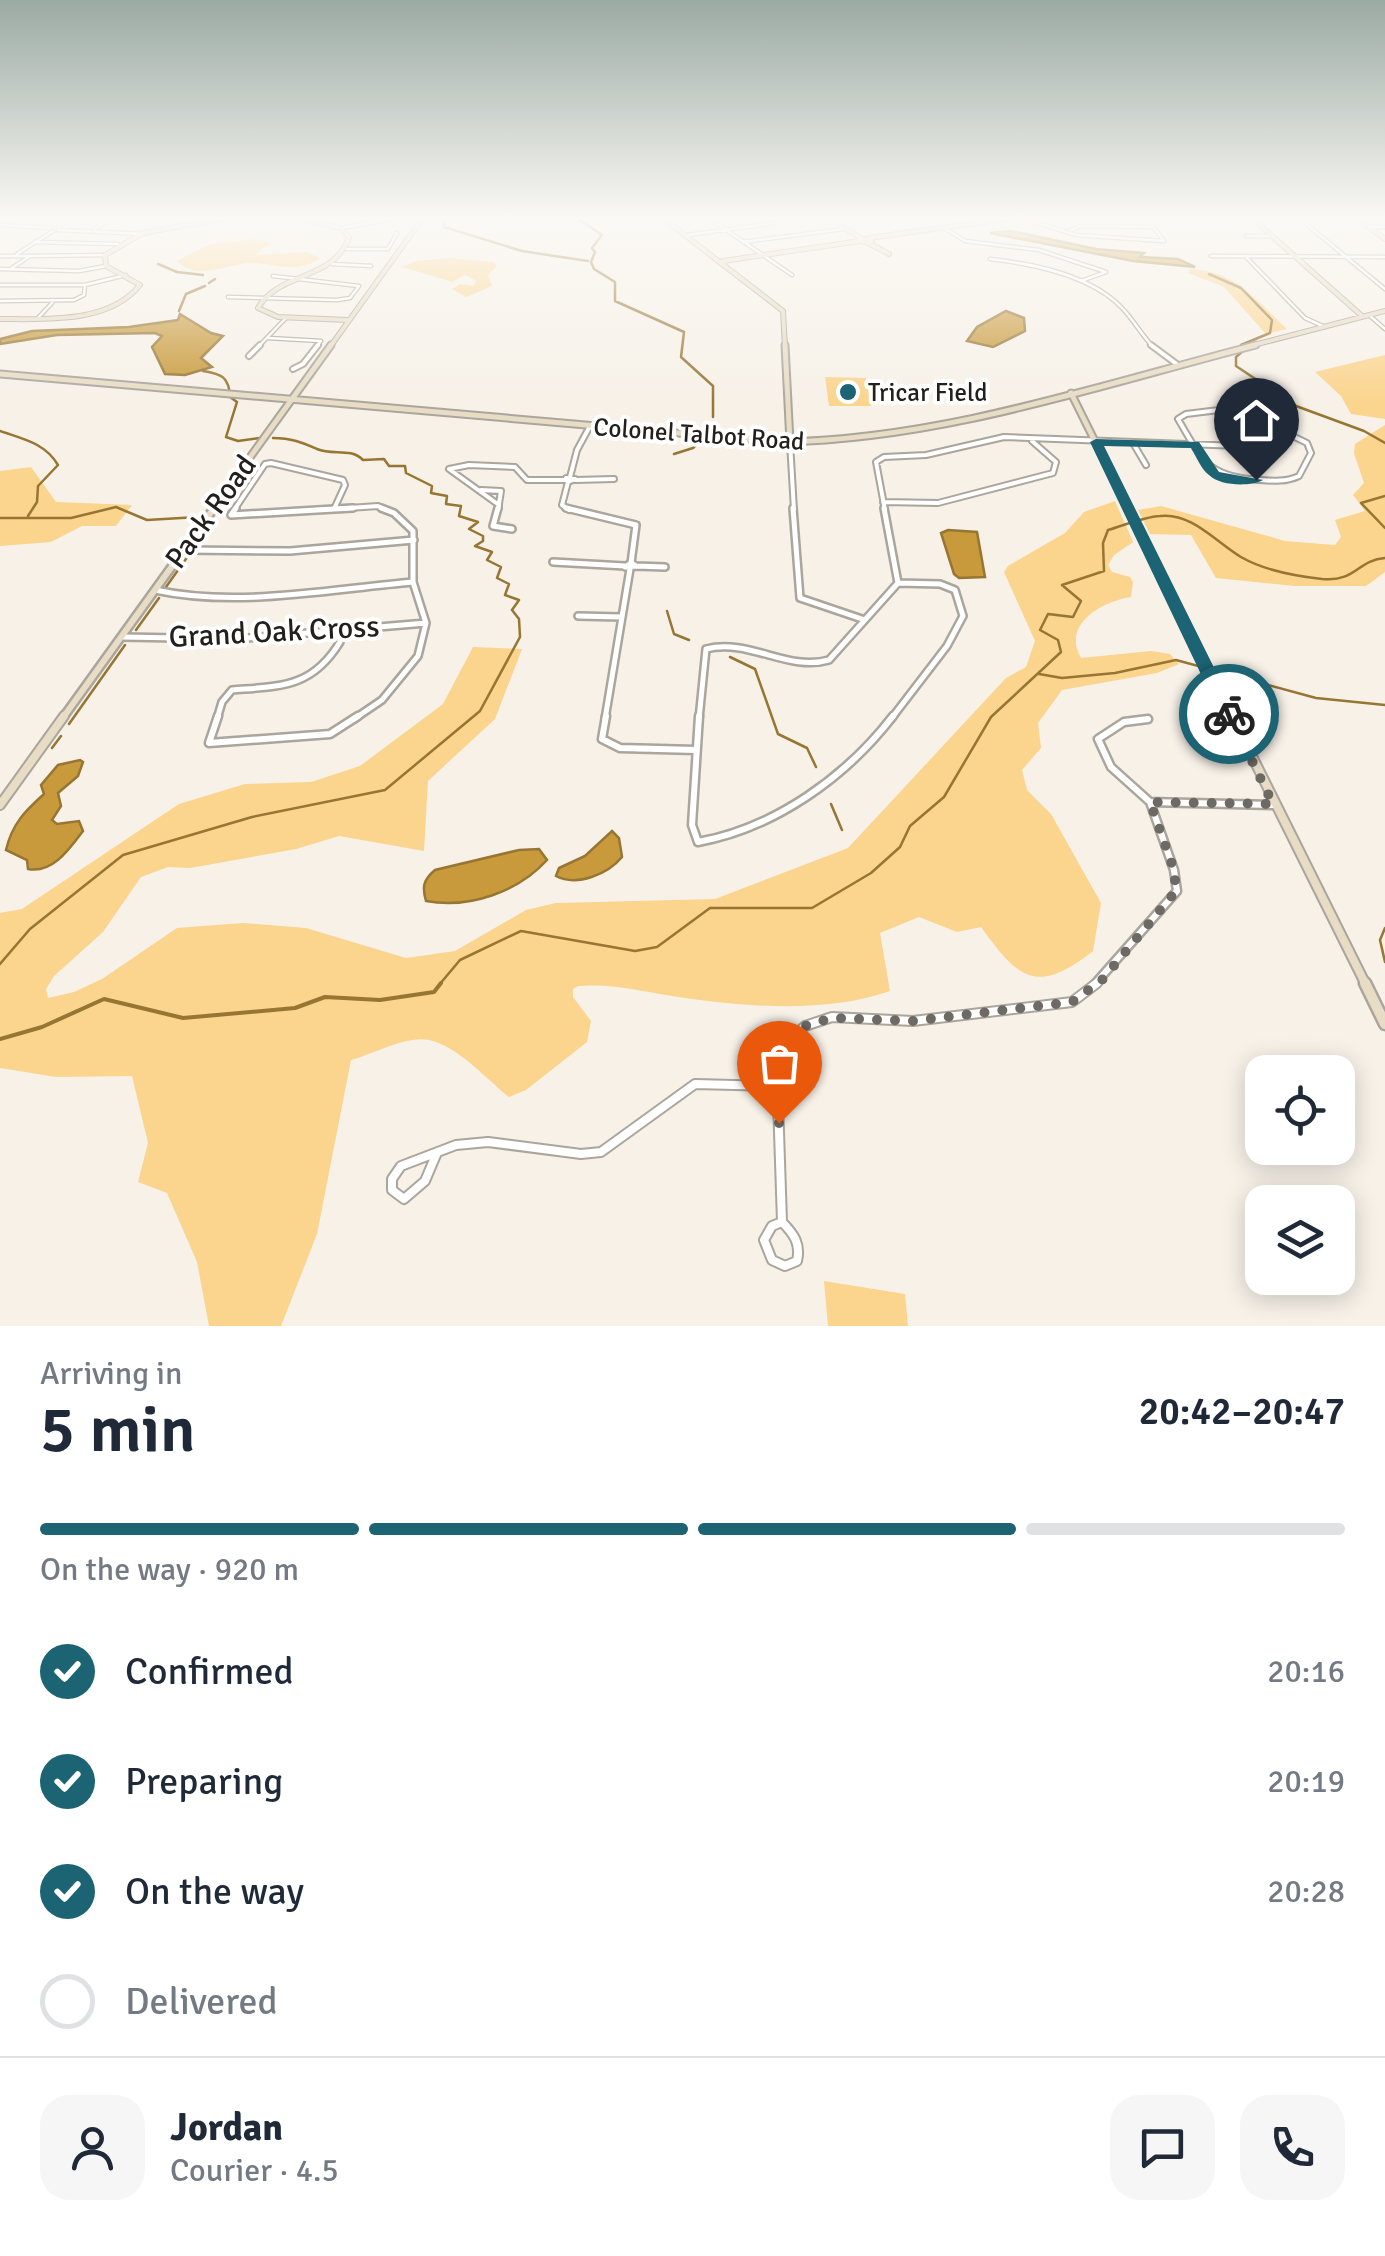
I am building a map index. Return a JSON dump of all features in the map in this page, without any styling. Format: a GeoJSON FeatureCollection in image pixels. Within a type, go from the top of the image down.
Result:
{"type":"FeatureCollection","features":[{"type":"Feature","properties":{"kind":"street"},"geometry":{"type":"LineString","coordinates":[[0,285],[85,285],[104,281]]}},
{"type":"Feature","properties":{"kind":"street"},"geometry":{"type":"LineString","coordinates":[[0,319],[80,314],[125,301],[140,285],[134,281]]}},
{"type":"Feature","properties":{"kind":"street"},"geometry":{"type":"LineString","coordinates":[[300,281],[261,299],[257,306],[260,311],[286,318],[350,320]]}},
{"type":"Feature","properties":{"kind":"street"},"geometry":{"type":"LineString","coordinates":[[228,297],[348,300],[359,286],[310,281]]}},
{"type":"Feature","properties":{"kind":"street","name":"Pack Road"},"geometry":{"type":"LineString","coordinates":[[0,806],[378,281]]}},
{"type":"Feature","properties":{"kind":"street"},"geometry":{"type":"LineString","coordinates":[[746,281],[783,310],[798,594],[800,598],[865,620]]}},
{"type":"Feature","properties":{"kind":"street"},"geometry":{"type":"LineString","coordinates":[[1075,281],[1115,301],[1158,356],[1178,365]]}},
{"type":"Feature","properties":{"kind":"street"},"geometry":{"type":"LineString","coordinates":[[1268,281],[1305,318],[1326,326]]}},
{"type":"Feature","properties":{"kind":"street"},"geometry":{"type":"LineString","coordinates":[[1324,281],[1385,329]]}},
{"type":"Feature","properties":{"kind":"street"},"geometry":{"type":"LineString","coordinates":[[0,301],[53,302],[81,297],[85,285]]}},
{"type":"Feature","properties":{"kind":"street"},"geometry":{"type":"LineString","coordinates":[[37,319],[53,302]]}},
{"type":"Feature","properties":{"kind":"street","name":"Colonel Talbot Road"},"geometry":{"type":"LineString","coordinates":[[0,374],[790,442],[894,436],[1385,311]]}},
{"type":"Feature","properties":{"kind":"street"},"geometry":{"type":"LineString","coordinates":[[249,356],[286,318]]}},
{"type":"Feature","properties":{"kind":"street"},"geometry":{"type":"LineString","coordinates":[[268,338],[320,341],[304,364],[292,369]]}},
{"type":"Feature","properties":{"kind":"street"},"geometry":{"type":"LineString","coordinates":[[1070,393],[1385,1024]]}},
{"type":"Feature","properties":{"kind":"street"},"geometry":{"type":"LineString","coordinates":[[1235,408],[1298,436],[1311,453],[1294,479],[1228,480],[1214,474],[1194,444],[1178,419],[1180,416],[1235,408]]}},
{"type":"Feature","properties":{"kind":"street"},"geometry":{"type":"LineString","coordinates":[[590,426],[577,450],[562,505],[580,515],[622,517],[636,525],[602,739],[620,748],[696,750]]}},
{"type":"Feature","properties":{"kind":"street"},"geometry":{"type":"LineString","coordinates":[[898,583],[876,462],[884,456],[926,455],[987,439],[1239,446]]}},
{"type":"Feature","properties":{"kind":"street"},"geometry":{"type":"LineString","coordinates":[[882,502],[938,503],[1053,473],[1058,467],[1056,462],[1030,440]]}},
{"type":"Feature","properties":{"kind":"street"},"geometry":{"type":"LineString","coordinates":[[1133,443],[1146,465]]}},
{"type":"Feature","properties":{"kind":"street"},"geometry":{"type":"LineString","coordinates":[[332,511],[346,484],[343,480],[272,463],[265,464],[231,515],[290,514],[386,508],[414,531],[413,582],[426,623],[418,656],[382,700],[330,734],[209,742],[222,702],[232,690],[295,684],[317,675],[340,642],[339,630]]}},
{"type":"Feature","properties":{"kind":"street"},"geometry":{"type":"LineString","coordinates":[[499,505],[449,470],[469,465],[516,467],[527,480],[614,479]]}},
{"type":"Feature","properties":{"kind":"street"},"geometry":{"type":"LineString","coordinates":[[478,490],[501,491],[494,526],[512,529]]}},
{"type":"Feature","properties":{"kind":"street"},"geometry":{"type":"LineString","coordinates":[[184,550],[290,552],[414,540]]}},
{"type":"Feature","properties":{"kind":"street"},"geometry":{"type":"LineString","coordinates":[[553,562],[665,567]]}},
{"type":"Feature","properties":{"kind":"street"},"geometry":{"type":"LineString","coordinates":[[155,590],[165,594],[224,595],[413,582]]}},
{"type":"Feature","properties":{"kind":"street"},"geometry":{"type":"LineString","coordinates":[[898,583],[946,585],[955,590],[963,616],[947,646],[866,751],[792,807],[726,837],[698,842],[692,826],[706,649],[726,643],[815,663],[828,661],[898,583]]}},
{"type":"Feature","properties":{"kind":"street"},"geometry":{"type":"LineString","coordinates":[[578,616],[621,617]]}},
{"type":"Feature","properties":{"kind":"street","name":"Grand Oak Cross"},"geometry":{"type":"LineString","coordinates":[[122,636],[236,639],[426,623]]}},
{"type":"Feature","properties":{"kind":"street"},"geometry":{"type":"LineString","coordinates":[[782,1222],[772,1226],[764,1240],[772,1260],[785,1266],[797,1261],[801,1250],[796,1234],[782,1222],[777,1071],[787,1042],[805,1026],[832,1018],[951,1018],[1072,1002],[1102,980],[1176,891],[1174,870],[1150,802],[1099,753],[1098,739],[1124,722],[1148,719]]}},
{"type":"Feature","properties":{"kind":"street"},"geometry":{"type":"LineString","coordinates":[[1150,802],[1273,804]]}},
{"type":"Feature","properties":{"kind":"street"},"geometry":{"type":"LineString","coordinates":[[436,1156],[429,1178],[418,1192],[404,1198],[392,1190],[392,1179],[400,1166],[436,1156],[456,1144],[488,1142],[581,1154],[601,1152],[695,1084],[776,1086]]}},
{"type":"Feature","properties":{"kind":"shaded area"},"geometry":{"type":"Polygon","coordinates":[[[476,281],[490,281],[492,286],[466,297],[452,289],[460,284],[473,286],[476,281]]]}},
{"type":"Feature","properties":{"kind":"shaded area"},"geometry":{"type":"Polygon","coordinates":[[[1208,281],[1233,281],[1287,329],[1266,334],[1224,287],[1208,281]]]}},
{"type":"Feature","properties":{"kind":"shaded area"},"geometry":{"type":"Polygon","coordinates":[[[1006,311],[1024,318],[1025,331],[993,347],[967,341],[977,327],[1006,311]]]}},
{"type":"Feature","properties":{"kind":"shaded area"},"geometry":{"type":"Polygon","coordinates":[[[180,314],[223,336],[201,358],[212,367],[185,375],[165,374],[152,347],[162,336],[155,333],[57,335],[0,344],[0,339],[32,331],[129,327],[178,320],[180,314]]]}},
{"type":"Feature","properties":{"kind":"shaded area"},"geometry":{"type":"Polygon","coordinates":[[[1385,355],[1385,419],[1351,414],[1341,396],[1315,372],[1385,355]]]}},
{"type":"Feature","properties":{"kind":"shaded area","name":"Tricar Field"},"geometry":{"type":"Polygon","coordinates":[[[825,377],[866,378],[871,406],[829,406],[825,377]]]}},
{"type":"Feature","properties":{"kind":"shaded area"},"geometry":{"type":"Polygon","coordinates":[[[1385,425],[1385,572],[1366,586],[1295,586],[1216,578],[1191,535],[1150,534],[1138,510],[1161,506],[1285,541],[1335,545],[1341,537],[1335,520],[1365,511],[1353,495],[1364,483],[1355,444],[1385,425]]]}},
{"type":"Feature","properties":{"kind":"shaded area"},"geometry":{"type":"Polygon","coordinates":[[[31,467],[56,502],[132,505],[116,526],[82,526],[51,542],[0,546],[0,471],[31,467]]]}},
{"type":"Feature","properties":{"kind":"shaded area"},"geometry":{"type":"Polygon","coordinates":[[[1115,501],[1133,542],[1114,555],[1108,565],[1112,572],[1130,577],[1131,597],[1109,603],[1088,616],[1076,635],[1076,646],[1081,658],[1151,651],[1170,654],[1179,664],[1157,673],[1062,690],[1038,723],[1041,748],[1022,770],[1027,790],[1051,814],[1101,903],[1093,951],[1074,965],[1043,977],[1030,975],[1007,959],[981,927],[957,932],[919,917],[880,933],[890,991],[866,998],[815,1005],[762,1006],[618,987],[578,986],[573,989],[573,997],[591,1021],[587,1042],[526,1090],[509,1097],[461,1056],[429,1040],[400,1043],[351,1060],[317,1234],[281,1326],[209,1326],[197,1262],[167,1193],[138,1182],[148,1143],[132,1076],[56,1077],[0,1068],[0,913],[22,909],[179,804],[245,784],[311,782],[360,766],[443,704],[473,647],[522,649],[495,719],[428,781],[424,851],[339,836],[296,849],[190,868],[168,867],[141,877],[103,932],[54,976],[46,989],[48,998],[102,979],[177,928],[243,923],[306,928],[406,958],[455,951],[526,910],[556,903],[715,899],[848,848],[1006,678],[1026,667],[1035,641],[1004,572],[1008,566],[1065,533],[1084,512],[1115,501]]]}},
{"type":"Feature","properties":{"kind":"shaded area"},"geometry":{"type":"Polygon","coordinates":[[[977,532],[985,577],[959,578],[954,574],[941,533],[977,532]]]}},
{"type":"Feature","properties":{"kind":"shaded area"},"geometry":{"type":"Polygon","coordinates":[[[83,762],[78,776],[58,793],[61,806],[52,820],[57,824],[79,821],[83,831],[53,864],[28,869],[27,860],[6,850],[12,833],[25,812],[44,794],[41,785],[58,765],[83,762]]]}},
{"type":"Feature","properties":{"kind":"shaded area"},"geometry":{"type":"Polygon","coordinates":[[[612,831],[619,838],[622,857],[616,863],[582,879],[556,876],[559,868],[585,856],[612,831]]]}},
{"type":"Feature","properties":{"kind":"shaded area"},"geometry":{"type":"Polygon","coordinates":[[[539,849],[547,860],[522,881],[492,896],[459,902],[426,901],[424,884],[435,870],[539,849]]]}},
{"type":"Feature","properties":{"kind":"shaded area"},"geometry":{"type":"Polygon","coordinates":[[[824,1281],[905,1294],[908,1326],[828,1326],[824,1281]]]}},
{"type":"Feature","properties":{"kind":"waterway"},"geometry":{"type":"LineString","coordinates":[[613,281],[615,301],[684,332],[681,357],[713,386],[713,417]]}},
{"type":"Feature","properties":{"kind":"waterway"},"geometry":{"type":"LineString","coordinates":[[1225,281],[1241,288],[1272,320],[1270,333],[1241,345]]}},
{"type":"Feature","properties":{"kind":"waterway"},"geometry":{"type":"LineString","coordinates":[[179,311],[186,294],[205,286]]}},
{"type":"Feature","properties":{"kind":"waterway"},"geometry":{"type":"LineString","coordinates":[[1243,351],[1236,357],[1236,366],[1296,406],[1364,431],[1385,443]]}},
{"type":"Feature","properties":{"kind":"waterway"},"geometry":{"type":"LineString","coordinates":[[203,371],[223,378],[230,397],[237,402],[226,437],[238,441],[260,438]]}},
{"type":"Feature","properties":{"kind":"waterway"},"geometry":{"type":"LineString","coordinates":[[0,431],[40,447],[58,465],[38,486],[37,502],[28,516]]}},
{"type":"Feature","properties":{"kind":"waterway"},"geometry":{"type":"LineString","coordinates":[[674,454],[693,448],[704,437]]}},
{"type":"Feature","properties":{"kind":"waterway"},"geometry":{"type":"LineString","coordinates":[[0,964],[30,929],[123,855],[252,817],[385,790],[480,711],[520,637],[519,619],[512,610],[519,600],[505,595],[509,584],[497,578],[501,567],[487,560],[492,552],[475,546],[483,541],[483,536],[469,529],[478,522],[459,516],[461,506],[446,504],[447,496],[431,493],[432,486],[406,473],[405,466],[389,466],[384,459],[363,460],[353,454],[273,438]]}},
{"type":"Feature","properties":{"kind":"waterway"},"geometry":{"type":"LineString","coordinates":[[1385,496],[1361,503],[1385,528]]}},
{"type":"Feature","properties":{"kind":"waterway"},"geometry":{"type":"LineString","coordinates":[[0,518],[71,518],[116,507],[147,520],[198,517]]}},
{"type":"Feature","properties":{"kind":"waterway"},"geometry":{"type":"LineString","coordinates":[[439,985],[460,960],[521,931],[635,951],[657,947],[710,908],[812,908],[871,873],[900,847],[910,826],[944,797],[991,717],[1061,652],[1058,640],[1040,630],[1048,614],[1073,617],[1081,601],[1062,585],[1104,571],[1103,543],[1108,530],[1147,518],[1171,516],[1193,523],[1260,566],[1322,579],[1343,577],[1385,558]]}},
{"type":"Feature","properties":{"kind":"waterway"},"geometry":{"type":"LineString","coordinates":[[196,546],[214,520]]}},
{"type":"Feature","properties":{"kind":"waterway"},"geometry":{"type":"LineString","coordinates":[[166,587],[188,556]]}},
{"type":"Feature","properties":{"kind":"waterway"},"geometry":{"type":"LineString","coordinates":[[136,630],[159,598]]}},
{"type":"Feature","properties":{"kind":"waterway"},"geometry":{"type":"LineString","coordinates":[[667,611],[674,634],[689,640]]}},
{"type":"Feature","properties":{"kind":"waterway"},"geometry":{"type":"LineString","coordinates":[[69,724],[125,645]]}},
{"type":"Feature","properties":{"kind":"waterway"},"geometry":{"type":"LineString","coordinates":[[730,657],[755,669],[778,734],[807,748],[816,767]]}},
{"type":"Feature","properties":{"kind":"waterway"},"geometry":{"type":"LineString","coordinates":[[1039,674],[1062,678],[1115,673],[1176,660],[1316,698],[1385,705]]}},
{"type":"Feature","properties":{"kind":"waterway"},"geometry":{"type":"LineString","coordinates":[[52,748],[61,736]]}},
{"type":"Feature","properties":{"kind":"waterway"},"geometry":{"type":"LineString","coordinates":[[831,804],[842,830]]}},
{"type":"Feature","properties":{"kind":"waterway"},"geometry":{"type":"LineString","coordinates":[[1385,928],[1380,940],[1385,962]]}},
{"type":"Feature","properties":{"kind":"waterway"},"geometry":{"type":"LineString","coordinates":[[0,1039],[42,1027],[104,999],[183,1018],[295,1008],[325,997],[380,1000],[434,992],[441,983]]}},
{"type":"Feature","properties":{"kind":"way so far"},"geometry":{"type":"LineString","coordinates":[[779,1123],[777,1071],[787,1042],[805,1026],[832,1018],[913,1021],[1072,1002],[1102,980],[1176,891],[1177,880],[1150,802],[1273,804],[1229,714]]}},
{"type":"Feature","properties":{"kind":"place","name":"Tricar Field"},"geometry":{"type":"Point","coordinates":[848,392]}},
{"type":"Feature","properties":{"kind":"route"},"geometry":{"type":"LineString","coordinates":[[1229,714],[1096,442],[1194,444],[1214,474],[1228,480],[1256,480]]}}]}
